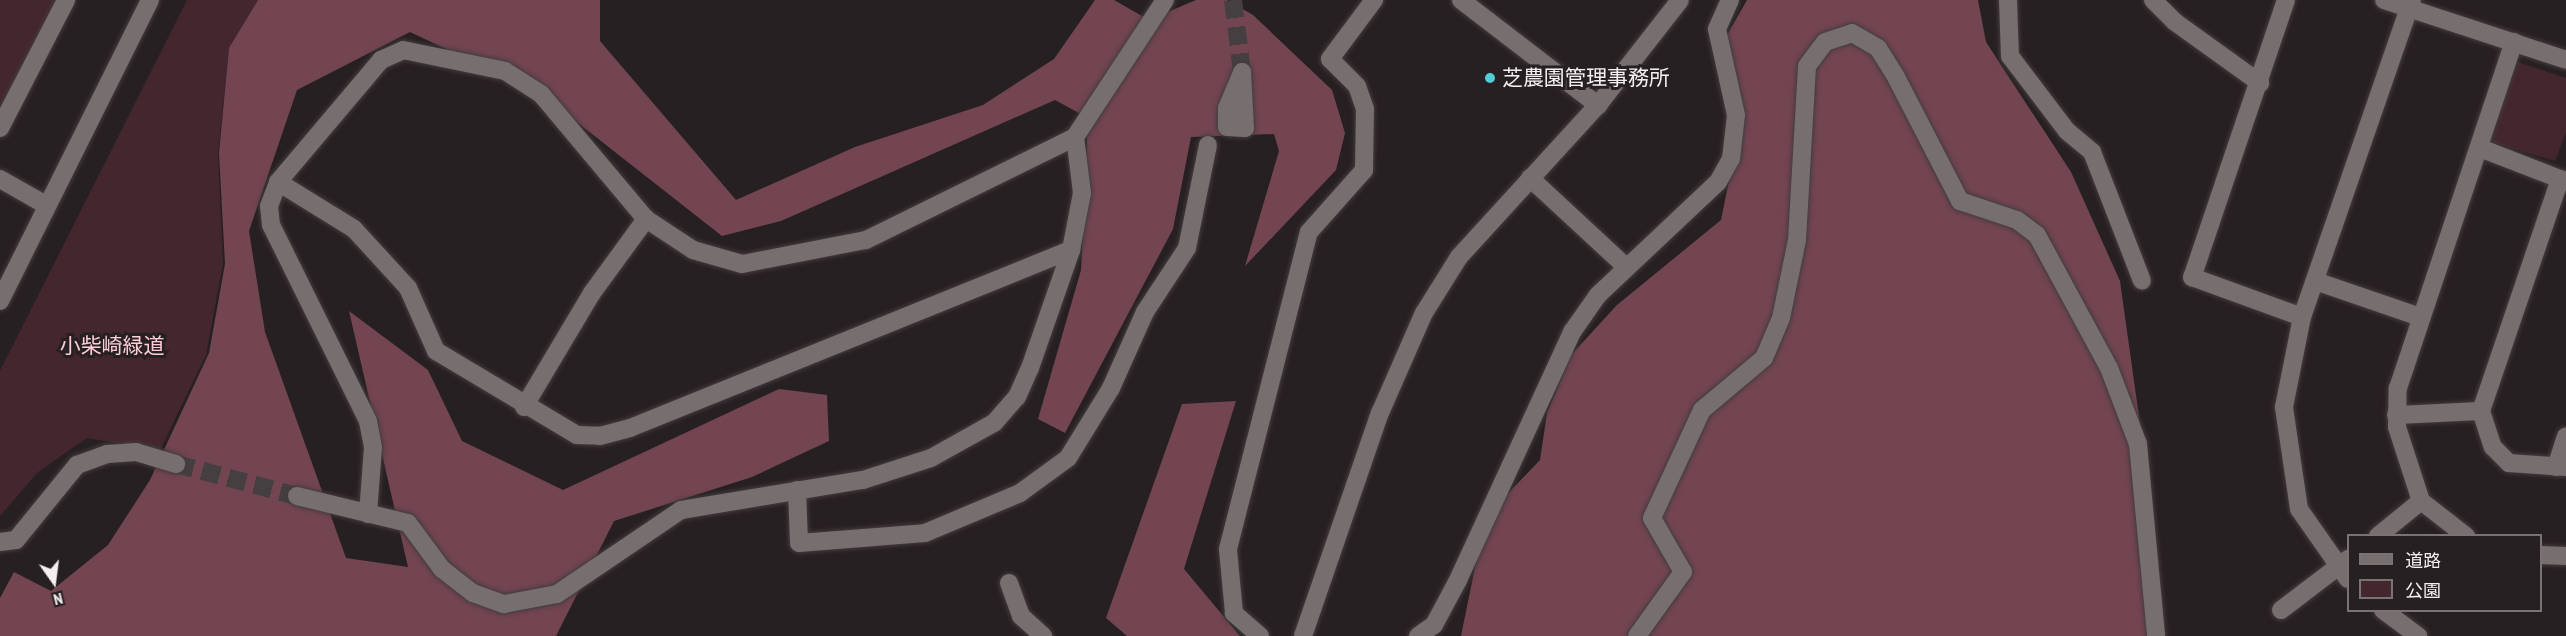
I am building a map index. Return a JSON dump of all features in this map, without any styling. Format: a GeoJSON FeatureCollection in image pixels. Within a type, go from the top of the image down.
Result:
{"type":"FeatureCollection","features":[{"type":"Feature","properties":{"kind":"street"},"geometry":{"type":"LineString","coordinates":[[0,128],[66,0]]}},
{"type":"Feature","properties":{"kind":"street"},"geometry":{"type":"LineString","coordinates":[[0,301],[150,0]]}},
{"type":"Feature","properties":{"kind":"street"},"geometry":{"type":"LineString","coordinates":[[368,514],[373,447],[368,421],[271,225],[269,206],[278,182],[367,74],[403,50],[505,71],[541,94],[646,219],[714,260],[742,264],[866,240],[1075,137],[1165,0]]}},
{"type":"Feature","properties":{"kind":"street"},"geometry":{"type":"LineString","coordinates":[[1260,636],[1234,613],[1228,549],[1309,232],[1364,170],[1365,109],[1357,86],[1330,59],[1374,0]]}},
{"type":"Feature","properties":{"kind":"street"},"geometry":{"type":"LineString","coordinates":[[1461,0],[1598,105]]}},
{"type":"Feature","properties":{"kind":"street"},"geometry":{"type":"LineString","coordinates":[[1303,636],[1380,413],[1424,313],[1459,257],[1598,105],[1680,0]]}},
{"type":"Feature","properties":{"kind":"street"},"geometry":{"type":"LineString","coordinates":[[1418,636],[1434,625],[1458,580],[1572,332],[1625,267],[1718,182],[1731,159],[1736,115],[1717,29],[1730,0]]}},
{"type":"Feature","properties":{"kind":"street"},"geometry":{"type":"LineString","coordinates":[[2008,0],[2010,56],[2067,131],[2092,152],[2142,281]]}},
{"type":"Feature","properties":{"kind":"street"},"geometry":{"type":"LineString","coordinates":[[2153,0],[2175,22],[2260,83]]}},
{"type":"Feature","properties":{"kind":"street"},"geometry":{"type":"LineString","coordinates":[[2286,0],[2260,83],[2192,277],[2302,317]]}},
{"type":"Feature","properties":{"kind":"street"},"geometry":{"type":"LineString","coordinates":[[2384,0],[2411,5],[2566,60]]}},
{"type":"Feature","properties":{"kind":"street"},"geometry":{"type":"LineString","coordinates":[[2282,610],[2345,568],[2299,509],[2289,459],[2284,408],[2302,317],[2411,5]]}},
{"type":"Feature","properties":{"kind":"street"},"geometry":{"type":"LineString","coordinates":[[1637,636],[1683,572],[1652,518],[1702,410],[1764,358],[1781,318],[1797,240],[1807,66],[1825,42],[1852,33],[1878,48],[1896,77],[1960,201],[2017,220],[2037,235],[2109,369],[2138,444],[2156,636]]}},
{"type":"Feature","properties":{"kind":"street"},"geometry":{"type":"LineString","coordinates":[[2463,534],[2421,501],[2396,415],[2398,388],[2514,42]]}},
{"type":"Feature","properties":{"kind":"street"},"geometry":{"type":"LineString","coordinates":[[297,496],[408,523],[442,569],[473,593],[504,603],[557,594],[681,510],[900,471],[965,442],[993,423],[1026,378],[1071,250],[1082,193],[1075,137]]}},
{"type":"Feature","properties":{"kind":"street"},"geometry":{"type":"LineString","coordinates":[[797,490],[799,543],[925,533],[1020,494],[1068,458],[1111,388],[1145,312],[1187,248],[1208,145]]}},
{"type":"Feature","properties":{"kind":"street"},"geometry":{"type":"LineString","coordinates":[[2480,148],[2563,180],[2481,411],[2493,447],[2509,463],[2561,467],[2566,437]]}},
{"type":"Feature","properties":{"kind":"street"},"geometry":{"type":"LineString","coordinates":[[1530,178],[1625,267]]}},
{"type":"Feature","properties":{"kind":"street"},"geometry":{"type":"LineString","coordinates":[[0,179],[46,205]]}},
{"type":"Feature","properties":{"kind":"street"},"geometry":{"type":"LineString","coordinates":[[278,182],[354,229],[408,288],[436,351],[524,406],[577,435],[630,428],[1071,250]]}},
{"type":"Feature","properties":{"kind":"street"},"geometry":{"type":"LineString","coordinates":[[524,406],[592,293],[646,219]]}},
{"type":"Feature","properties":{"kind":"street"},"geometry":{"type":"LineString","coordinates":[[2314,281],[2420,317]]}},
{"type":"Feature","properties":{"kind":"street"},"geometry":{"type":"LineString","coordinates":[[2396,415],[2481,411]]}},
{"type":"Feature","properties":{"kind":"street"},"geometry":{"type":"LineString","coordinates":[[0,542],[16,540],[77,465],[107,454],[136,452],[176,464]]}},
{"type":"Feature","properties":{"kind":"street"},"geometry":{"type":"LineString","coordinates":[[2380,534],[2421,501]]}},
{"type":"Feature","properties":{"kind":"street"},"geometry":{"type":"LineString","coordinates":[[2542,555],[2566,556]]}},
{"type":"Feature","properties":{"kind":"street"},"geometry":{"type":"LineString","coordinates":[[1009,583],[1021,616],[1019,636]]}},
{"type":"Feature","properties":{"kind":"street"},"geometry":{"type":"LineString","coordinates":[[2387,612],[2418,636]]}},
{"type":"Feature","properties":{"kind":"street"},"geometry":{"type":"LineString","coordinates":[[1021,616],[1043,636]]}},
{"type":"Feature","properties":{"kind":"green space"},"geometry":{"type":"Polygon","coordinates":[[[0,0],[56,0],[0,111],[0,0]]]}},
{"type":"Feature","properties":{"kind":"green space","name":"小柴崎緑道"},"geometry":{"type":"Polygon","coordinates":[[[187,0],[258,0],[229,48],[218,154],[223,263],[206,355],[160,450],[87,438],[38,472],[0,516],[0,371],[187,0]]]}},
{"type":"Feature","properties":{"kind":"green space"},"geometry":{"type":"Polygon","coordinates":[[[2518,62],[2566,78],[2566,132],[2555,161],[2487,141],[2518,62]]]}},
{"type":"Feature","properties":{"kind":"shaded area"},"geometry":{"type":"Polygon","coordinates":[[[258,0],[600,0],[600,41],[736,200],[855,147],[983,105],[1054,59],[1095,0],[1114,0],[1149,20],[1196,0],[1227,0],[1253,15],[1332,90],[1345,133],[1336,170],[1245,266],[1279,151],[1274,134],[1191,137],[1173,229],[1065,433],[1038,419],[1081,270],[1088,118],[1055,100],[781,221],[722,236],[541,94],[410,32],[297,90],[249,231],[265,332],[346,558],[408,567],[349,311],[428,370],[462,441],[563,490],[779,389],[827,395],[829,441],[752,477],[614,521],[556,636],[0,636],[0,598],[14,572],[51,591],[108,545],[150,480],[209,353],[225,264],[219,153],[229,48],[258,0]]]}},
{"type":"Feature","properties":{"kind":"shaded area"},"geometry":{"type":"Polygon","coordinates":[[[1747,0],[1978,0],[1986,42],[2071,172],[2120,281],[2154,524],[2159,636],[1461,636],[1475,567],[1495,507],[1540,460],[1547,413],[1571,355],[1617,305],[1721,220],[1738,136],[1723,42],[1747,0]]]}},
{"type":"Feature","properties":{"kind":"shaded area"},"geometry":{"type":"Polygon","coordinates":[[[1236,401],[1184,569],[1240,636],[1127,636],[1106,618],[1182,404],[1236,401]]]}},
{"type":"Feature","properties":{"kind":"tunnel"},"geometry":{"type":"LineString","coordinates":[[1233,0],[1242,72]]}},
{"type":"Feature","properties":{"kind":"tunnel"},"geometry":{"type":"LineString","coordinates":[[176,464],[297,496]]}},
{"type":"Feature","properties":{"kind":"place","name":"芝農園管理事務所"},"geometry":{"type":"Point","coordinates":[1490,78]}}]}
